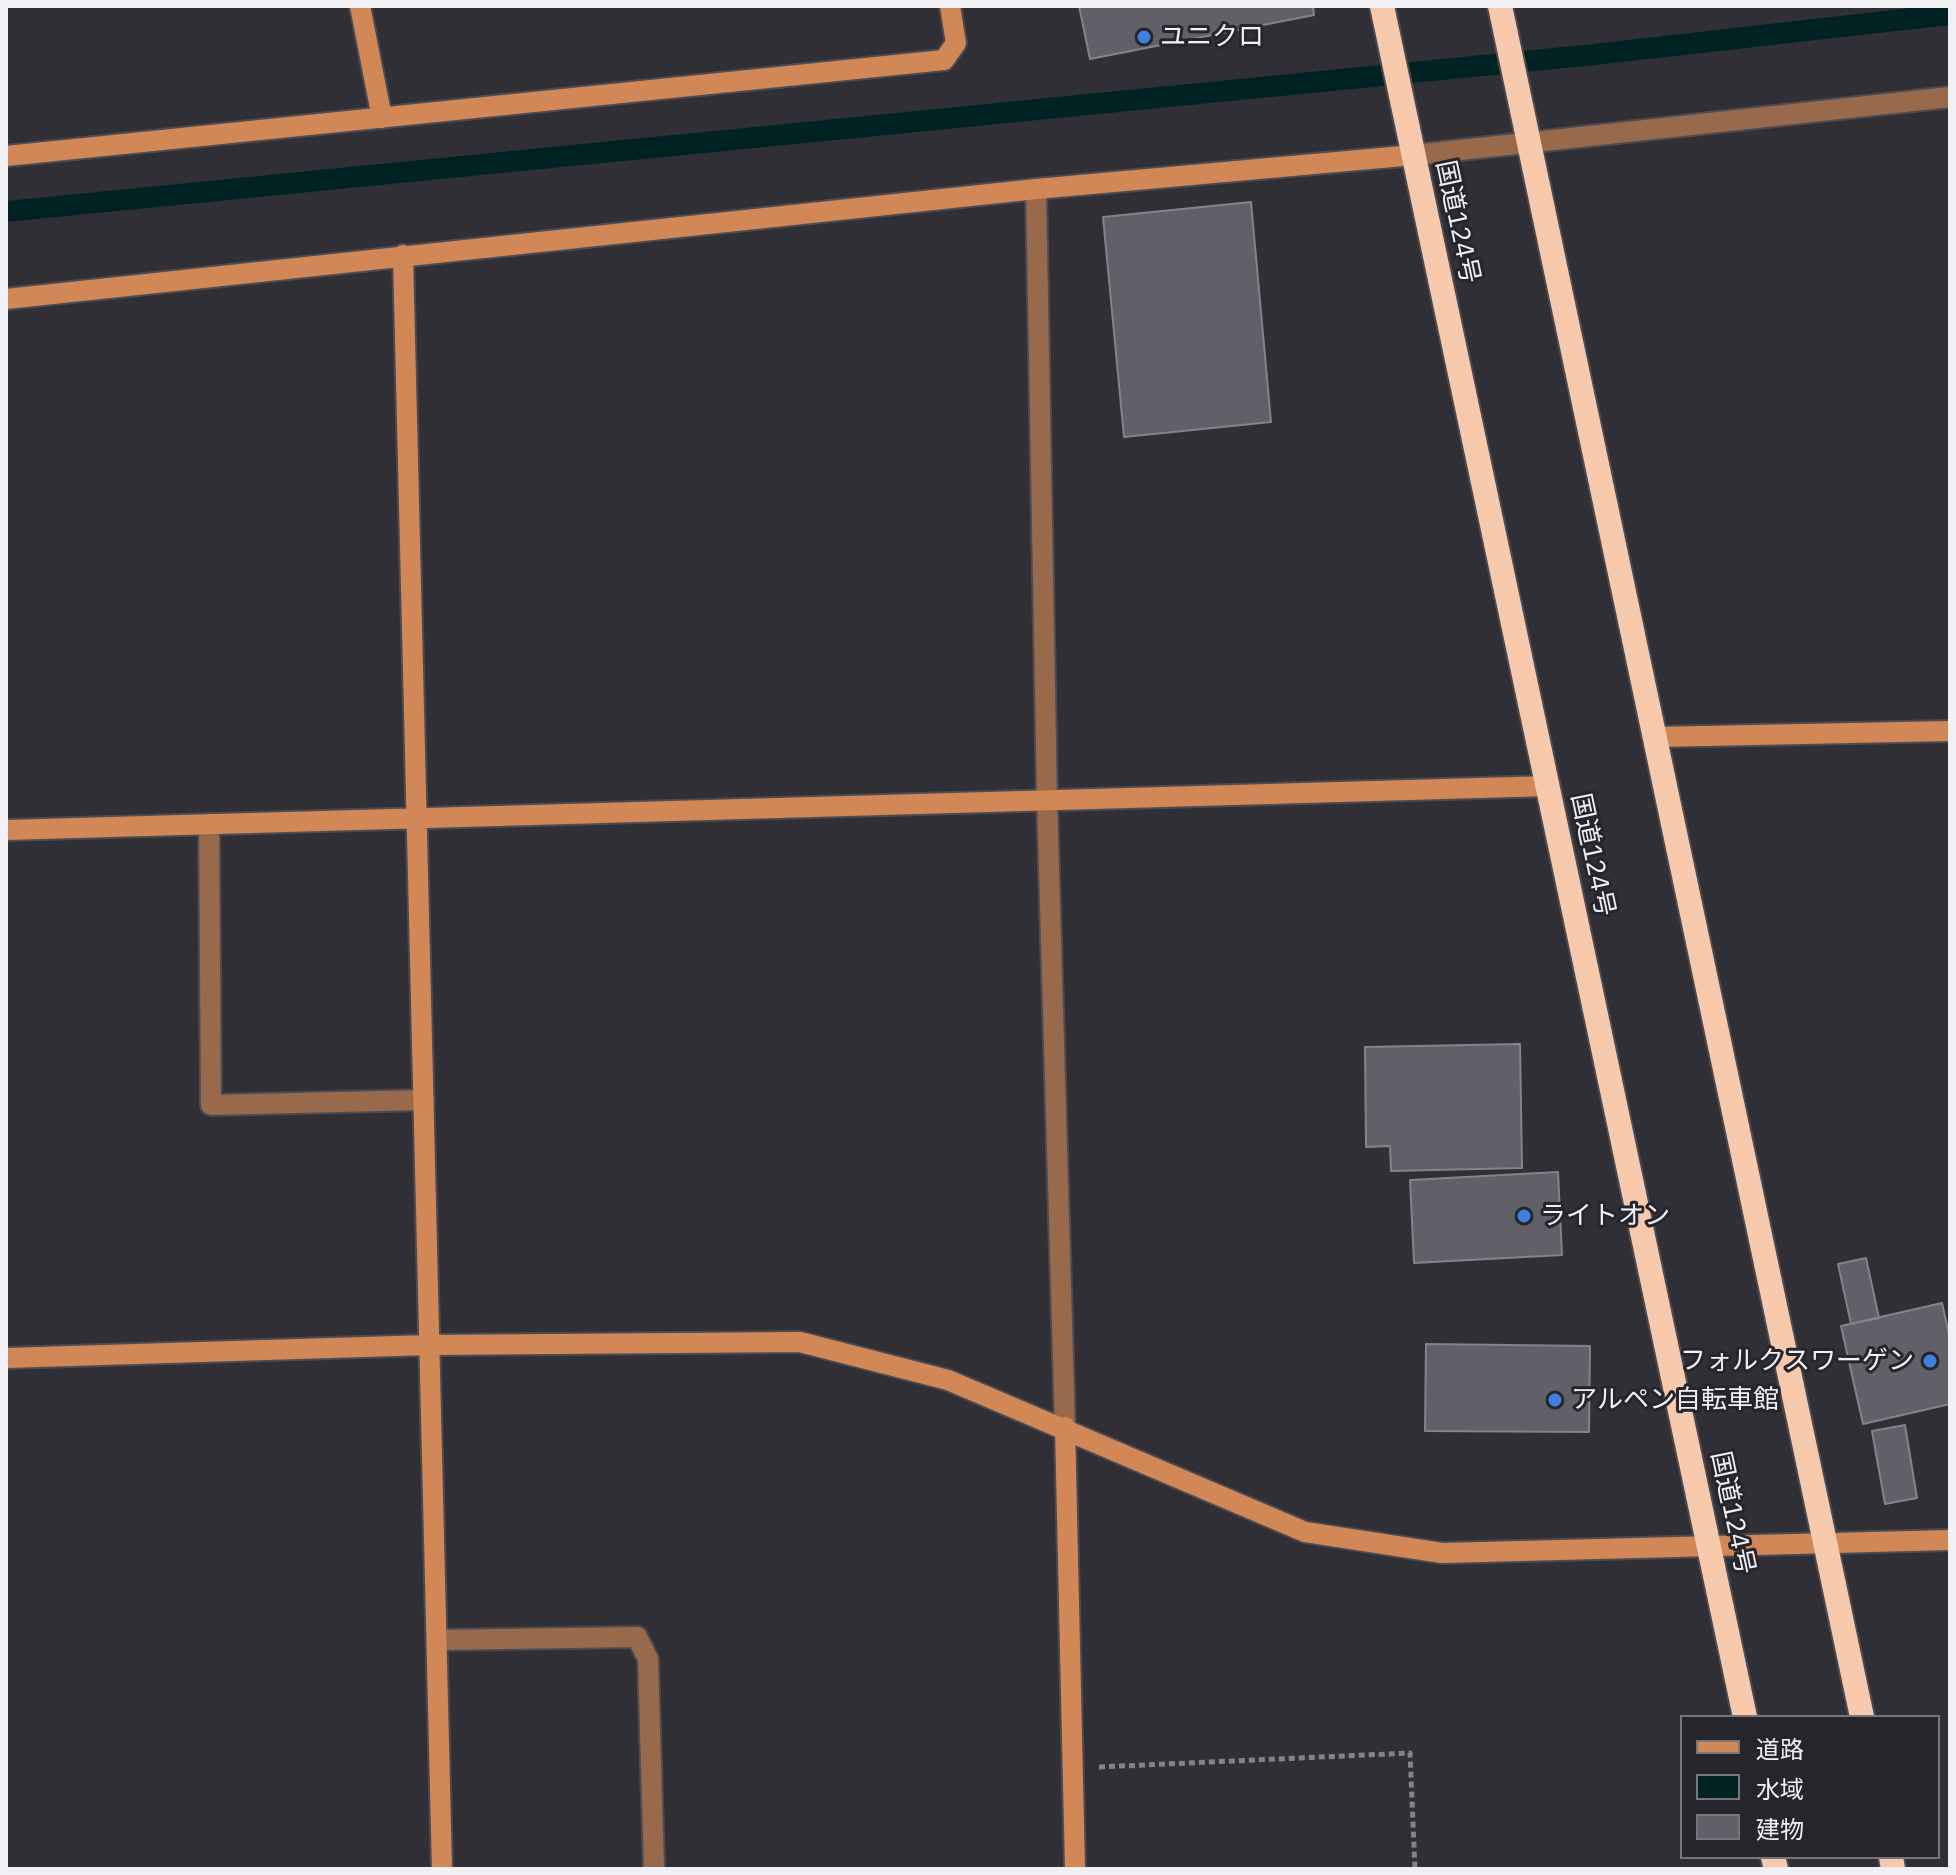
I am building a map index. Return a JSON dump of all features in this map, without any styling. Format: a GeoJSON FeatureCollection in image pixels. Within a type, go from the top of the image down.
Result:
{"type":"FeatureCollection","features":[{"type":"Feature","properties":{"kind":"highway","name":"国道124号"},"geometry":{"type":"LineString","coordinates":[[1382,6],[1745,1715]]}},
{"type":"Feature","properties":{"kind":"highway"},"geometry":{"type":"LineString","coordinates":[[1500,6],[1862,1715]]}},
{"type":"Feature","properties":{"kind":"street"},"geometry":{"type":"LineString","coordinates":[[360,6],[382,118]]}},
{"type":"Feature","properties":{"kind":"street"},"geometry":{"type":"LineString","coordinates":[[6,156],[944,60],[956,43],[950,6]]}},
{"type":"Feature","properties":{"kind":"street"},"geometry":{"type":"LineString","coordinates":[[6,299],[1036,189],[1527,144],[1950,97]]}},
{"type":"Feature","properties":{"kind":"street"},"geometry":{"type":"LineString","coordinates":[[1036,189],[1047,800],[1075,1769],[1075,1869]]}},
{"type":"Feature","properties":{"kind":"street"},"geometry":{"type":"LineString","coordinates":[[403,255],[442,1869]]}},
{"type":"Feature","properties":{"kind":"street"},"geometry":{"type":"LineString","coordinates":[[1655,737],[1950,731]]}},
{"type":"Feature","properties":{"kind":"street"},"geometry":{"type":"LineString","coordinates":[[6,830],[1549,786]]}},
{"type":"Feature","properties":{"kind":"street"},"geometry":{"type":"LineString","coordinates":[[209,824],[211,1105],[424,1100]]}},
{"type":"Feature","properties":{"kind":"street"},"geometry":{"type":"LineString","coordinates":[[6,1358],[428,1345],[800,1342],[948,1380],[1065,1427],[1305,1532],[1442,1553],[1950,1540]]}},
{"type":"Feature","properties":{"kind":"street"},"geometry":{"type":"LineString","coordinates":[[437,1640],[637,1637],[648,1659],[654,1869]]}},
{"type":"Feature","properties":{"kind":"path"},"geometry":{"type":"LineString","coordinates":[[1075,1769],[1410,1753],[1415,1869]]}},
{"type":"Feature","properties":{"kind":"water"},"geometry":{"type":"Polygon","coordinates":[[[1950,6],[1950,25],[1595,65],[6,222],[6,201],[1593,44],[1950,6]]]}},
{"type":"Feature","properties":{"kind":"building","name":"ユニクロ"},"geometry":{"type":"Polygon","coordinates":[[[1079,6],[1313,6],[1314,15],[1090,59],[1079,6]]]}},
{"type":"Feature","properties":{"kind":"building"},"geometry":{"type":"Polygon","coordinates":[[[1251,202],[1271,422],[1124,437],[1103,217],[1251,202]]]}},
{"type":"Feature","properties":{"kind":"building"},"geometry":{"type":"Polygon","coordinates":[[[1520,1044],[1522,1168],[1391,1171],[1390,1146],[1366,1147],[1365,1047],[1520,1044]]]}},
{"type":"Feature","properties":{"kind":"building"},"geometry":{"type":"Polygon","coordinates":[[[1558,1172],[1562,1255],[1414,1263],[1410,1180],[1558,1172]]]}},
{"type":"Feature","properties":{"kind":"building"},"geometry":{"type":"Polygon","coordinates":[[[1866,1258],[1879,1318],[1851,1324],[1838,1264],[1866,1258]]]}},
{"type":"Feature","properties":{"kind":"building"},"geometry":{"type":"Polygon","coordinates":[[[1942,1303],[1950,1339],[1950,1404],[1863,1424],[1841,1326],[1942,1303]]]}},
{"type":"Feature","properties":{"kind":"building"},"geometry":{"type":"Polygon","coordinates":[[[1426,1344],[1590,1346],[1589,1432],[1425,1431],[1426,1344]]]}},
{"type":"Feature","properties":{"kind":"building"},"geometry":{"type":"Polygon","coordinates":[[[1905,1425],[1917,1498],[1885,1504],[1872,1431],[1905,1425]]]}},
{"type":"Feature","properties":{"kind":"place","name":"ユニクロ"},"geometry":{"type":"Point","coordinates":[1144,37]}},
{"type":"Feature","properties":{"kind":"place","name":"ライトオン"},"geometry":{"type":"Point","coordinates":[1524,1216]}},
{"type":"Feature","properties":{"kind":"place","name":"フォルクスワーゲン"},"geometry":{"type":"Point","coordinates":[1930,1361]}},
{"type":"Feature","properties":{"kind":"place","name":"アルペン自転車館"},"geometry":{"type":"Point","coordinates":[1555,1400]}}]}
